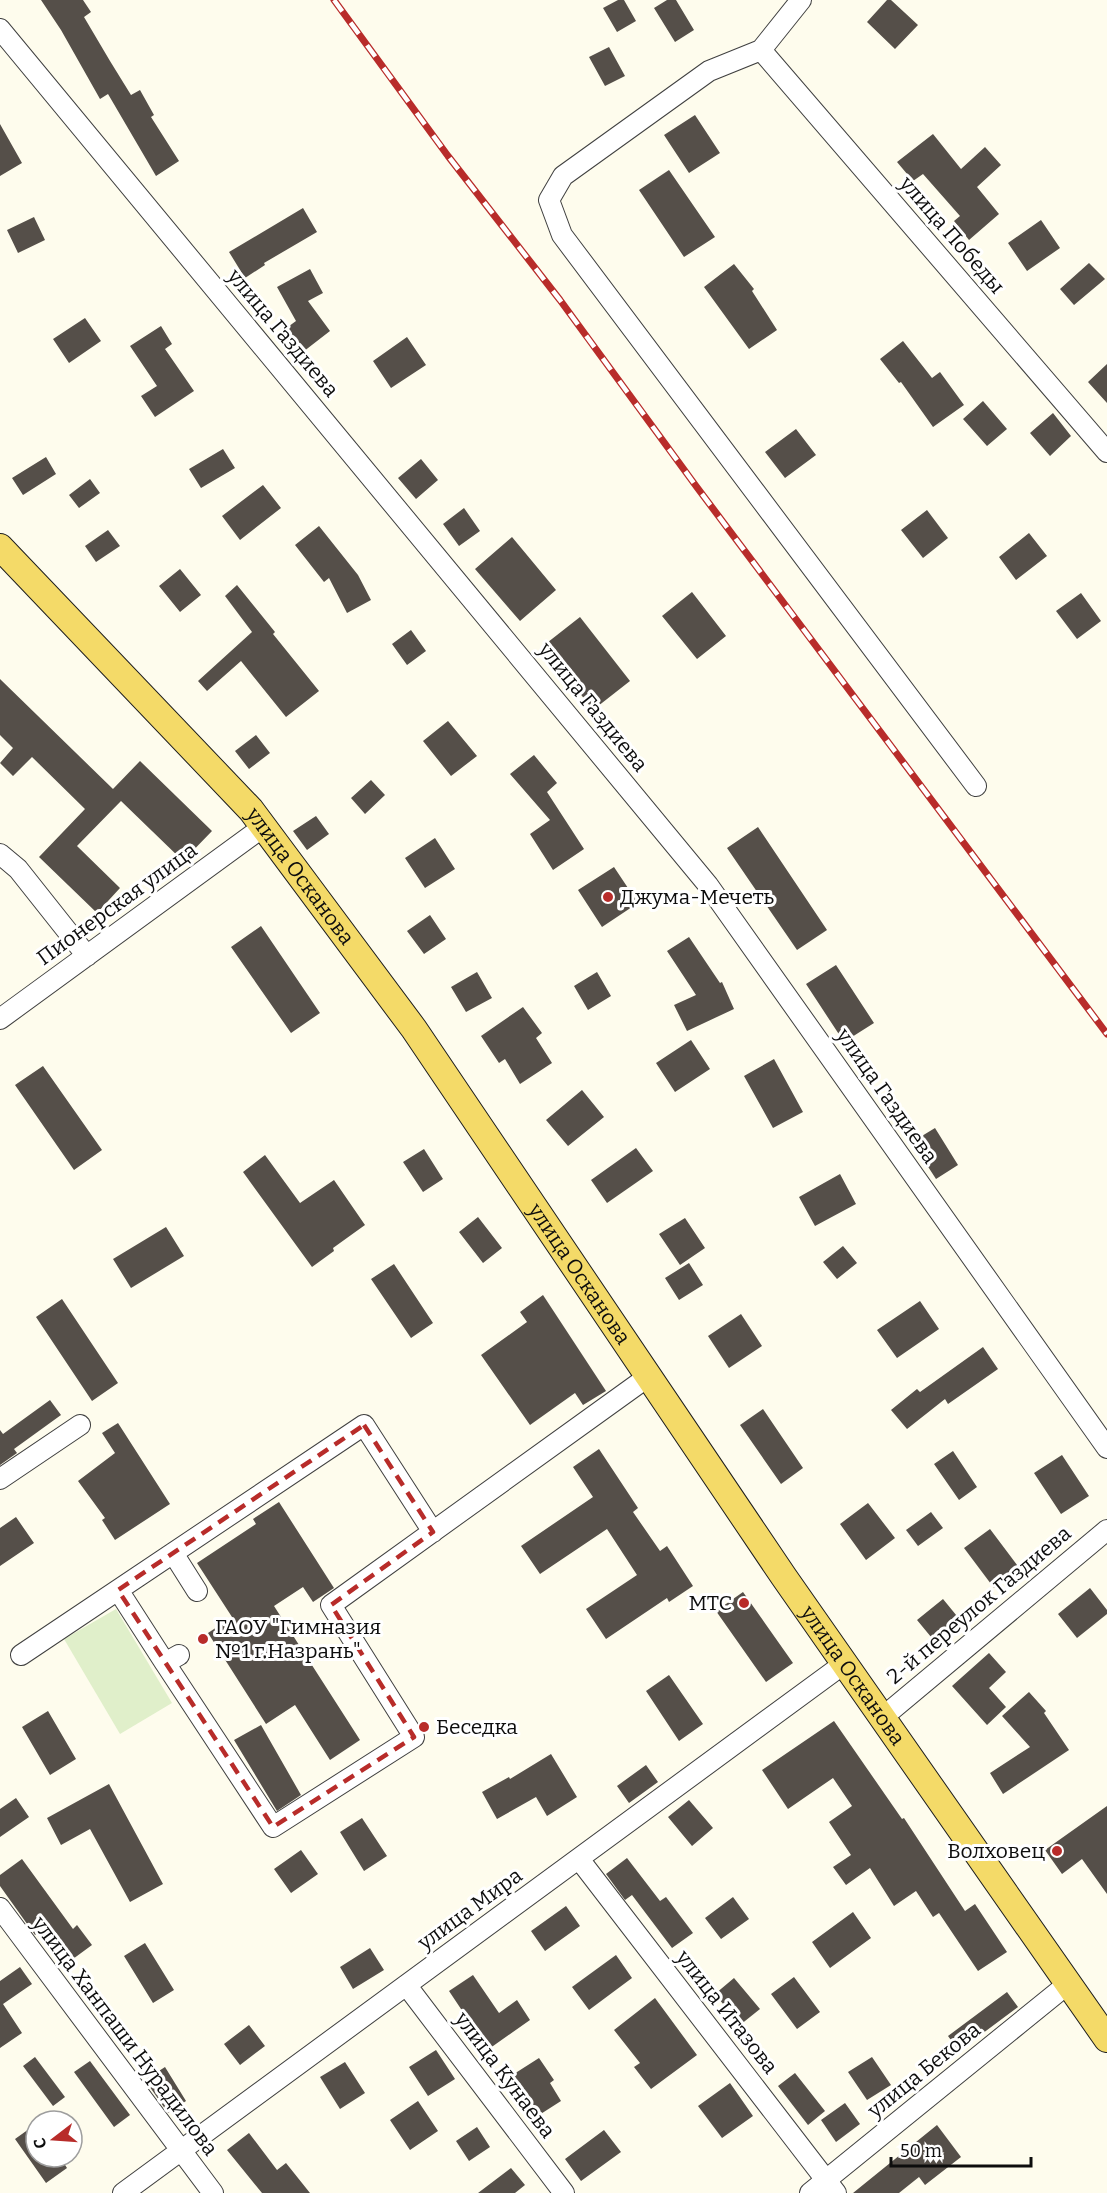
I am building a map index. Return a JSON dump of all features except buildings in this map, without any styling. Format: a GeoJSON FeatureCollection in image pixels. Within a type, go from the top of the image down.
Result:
{"type":"FeatureCollection","features":[{"type":"Feature","properties":{"kind":"main road","name":"улица Осканова"},"geometry":{"type":"LineString","coordinates":[[0,548],[251,810],[414,1029],[844,1663],[1107,2039]]}},
{"type":"Feature","properties":{"kind":"street"},"geometry":{"type":"LineString","coordinates":[[801,0],[761,50],[709,71],[563,176],[549,200],[562,236],[976,786]]}},
{"type":"Feature","properties":{"kind":"street","name":"улица Газдиева"},"geometry":{"type":"LineString","coordinates":[[0,29],[708,885],[1107,1448]]}},
{"type":"Feature","properties":{"kind":"street","name":"улица Победы"},"geometry":{"type":"LineString","coordinates":[[761,50],[1107,452]]}},
{"type":"Feature","properties":{"kind":"street","name":"Пионерская улица"},"geometry":{"type":"LineString","coordinates":[[0,1019],[263,827]]}},
{"type":"Feature","properties":{"kind":"street"},"geometry":{"type":"LineString","coordinates":[[0,854],[18,868],[87,956]]}},
{"type":"Feature","properties":{"kind":"street"},"geometry":{"type":"LineString","coordinates":[[118,1590],[172,1659],[273,1827],[414,1737],[332,1605],[649,1376]]}},
{"type":"Feature","properties":{"kind":"street"},"geometry":{"type":"LineString","coordinates":[[0,1479],[80,1425]]}},
{"type":"Feature","properties":{"kind":"street"},"geometry":{"type":"LineString","coordinates":[[21,1655],[364,1425],[432,1532]]}},
{"type":"Feature","properties":{"kind":"street","name":"2-й переулок Газдиева"},"geometry":{"type":"LineString","coordinates":[[883,1717],[1107,1530]]}},
{"type":"Feature","properties":{"kind":"street"},"geometry":{"type":"LineString","coordinates":[[173,1553],[197,1591]]}},
{"type":"Feature","properties":{"kind":"street","name":"улица Мира"},"geometry":{"type":"LineString","coordinates":[[123,2193],[844,1663]]}},
{"type":"Feature","properties":{"kind":"street","name":"улица Итазова"},"geometry":{"type":"LineString","coordinates":[[579,1859],[831,2187]]}},
{"type":"Feature","properties":{"kind":"street","name":"улица Ханпаши Нурадилова"},"geometry":{"type":"LineString","coordinates":[[0,1908],[213,2193]]}},
{"type":"Feature","properties":{"kind":"street","name":"улица Бекова"},"geometry":{"type":"LineString","coordinates":[[810,2193],[831,2187],[1069,1983]]}},
{"type":"Feature","properties":{"kind":"street","name":"улица Кунаева"},"geometry":{"type":"LineString","coordinates":[[406,1986],[564,2193]]}},
{"type":"Feature","properties":{"kind":"highlighted area"},"geometry":{"type":"Polygon","coordinates":[[[364,1425],[433,1532],[331,1605],[414,1737],[273,1827],[118,1590],[364,1425]]]}},
{"type":"Feature","properties":{"kind":"green space"},"geometry":{"type":"Polygon","coordinates":[[[116,1609],[172,1703],[120,1734],[64,1639],[116,1609]]]}},
{"type":"Feature","properties":{"kind":"railway"},"geometry":{"type":"LineString","coordinates":[[334,0],[448,156],[560,300],[696,486],[1107,1034]]}},
{"type":"Feature","properties":{"kind":"place","name":"Джума-Мечеть"},"geometry":{"type":"Point","coordinates":[608,897]}},
{"type":"Feature","properties":{"kind":"place","name":"МТС"},"geometry":{"type":"Point","coordinates":[744,1603]}},
{"type":"Feature","properties":{"kind":"place","name":"ГАОУ \"Гимназия №1 г.Назрань\""},"geometry":{"type":"Point","coordinates":[203,1639]}},
{"type":"Feature","properties":{"kind":"place","name":"Беседка"},"geometry":{"type":"Point","coordinates":[424,1727]}},
{"type":"Feature","properties":{"kind":"place","name":"Волховец"},"geometry":{"type":"Point","coordinates":[1057,1851]}}]}
